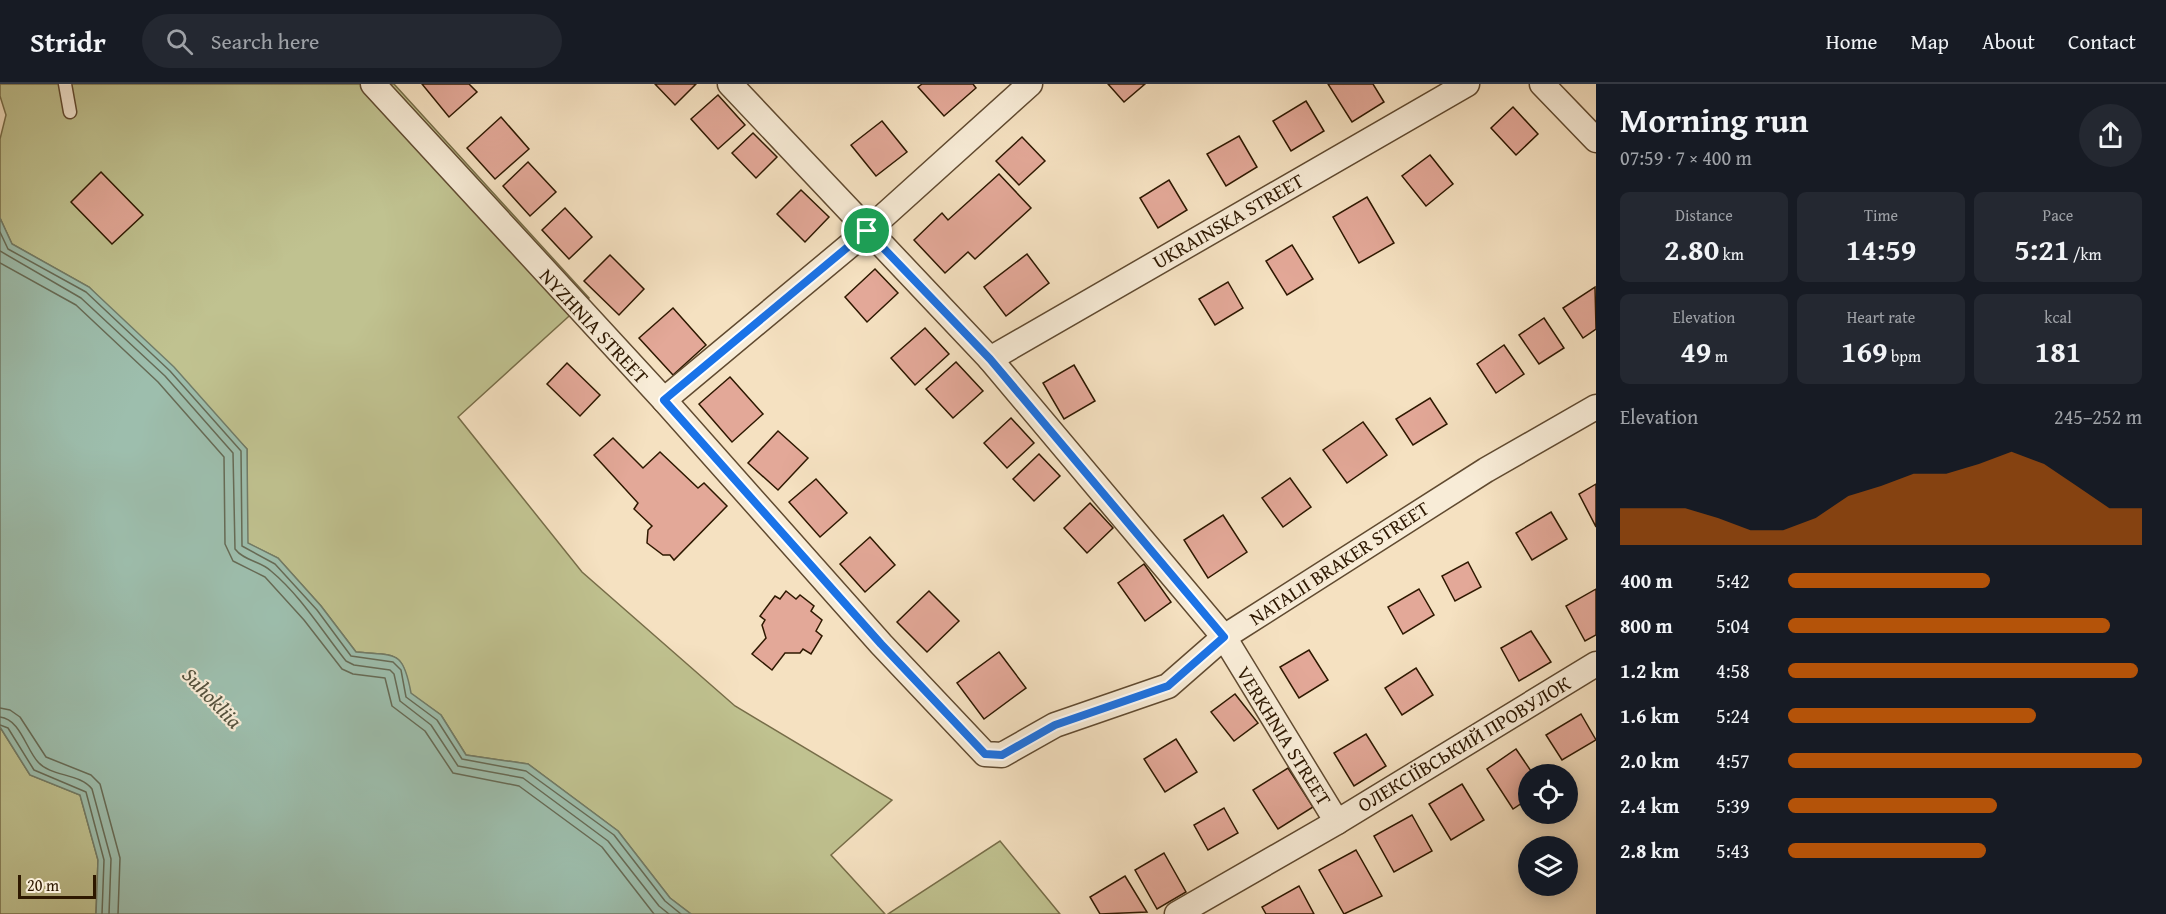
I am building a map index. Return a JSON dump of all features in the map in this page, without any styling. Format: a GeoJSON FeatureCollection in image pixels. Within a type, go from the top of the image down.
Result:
{"type":"FeatureCollection","features":[{"type":"Feature","properties":{"kind":"street","name":"NYZHNIA STREET"},"geometry":{"type":"LineString","coordinates":[[373,84],[664,400],[881,644],[985,754]]}},
{"type":"Feature","properties":{"kind":"street","name":"VERKHNIA STREET"},"geometry":{"type":"LineString","coordinates":[[730,84],[990,359],[1224,637],[1337,822]]}},
{"type":"Feature","properties":{"kind":"street"},"geometry":{"type":"LineString","coordinates":[[664,400],[867,231],[1030,84]]}},
{"type":"Feature","properties":{"kind":"street","name":"UKRAINSKA STREET"},"geometry":{"type":"LineString","coordinates":[[990,359],[1467,84]]}},
{"type":"Feature","properties":{"kind":"street"},"geometry":{"type":"LineString","coordinates":[[1542,84],[1596,140]]}},
{"type":"Feature","properties":{"kind":"street","name":"NATALII BRAKER STREET"},"geometry":{"type":"LineString","coordinates":[[985,754],[1002,755],[1055,725],[1168,686],[1224,637],[1486,470],[1596,407]]}},
{"type":"Feature","properties":{"kind":"street","name":"ОЛЕКСІЇВСЬКИЙ ПРОВУЛОК"},"geometry":{"type":"LineString","coordinates":[[1177,914],[1337,822],[1596,664]]}},
{"type":"Feature","properties":{"kind":"lane"},"geometry":{"type":"LineString","coordinates":[[65,84],[70,112]]}},
{"type":"Feature","properties":{"kind":"green space"},"geometry":{"type":"Polygon","coordinates":[[[0,84],[394,84],[589,298],[458,417],[582,572],[735,706],[892,800],[831,855],[885,914],[691,914],[670,898],[618,831],[528,764],[466,755],[441,715],[410,693],[400,662],[389,655],[356,652],[321,606],[278,558],[247,543],[247,449],[89,287],[12,244],[0,218],[0,139],[6,115],[0,96],[0,84]]]}},
{"type":"Feature","properties":{"kind":"green space"},"geometry":{"type":"Polygon","coordinates":[[[0,727],[30,775],[80,795],[98,860],[96,914],[0,914],[0,727]]]}},
{"type":"Feature","properties":{"kind":"green space"},"geometry":{"type":"Polygon","coordinates":[[[1000,841],[1060,914],[888,914],[1000,841]]]}},
{"type":"Feature","properties":{"kind":"water","name":"Suhokliia"},"geometry":{"type":"Polygon","coordinates":[[[0,218],[12,244],[89,287],[174,367],[247,449],[248,543],[278,558],[321,606],[356,652],[389,655],[401,662],[411,693],[441,715],[466,755],[528,764],[618,831],[670,898],[691,914],[96,914],[98,860],[80,795],[30,775],[0,727],[0,218]]]}},
{"type":"Feature","properties":{"kind":"building"},"geometry":{"type":"Polygon","coordinates":[[[422,84],[469,84],[477,92],[449,117],[422,84]]]}},
{"type":"Feature","properties":{"kind":"building"},"geometry":{"type":"Polygon","coordinates":[[[655,84],[696,84],[675,105],[655,84]]]}},
{"type":"Feature","properties":{"kind":"building"},"geometry":{"type":"Polygon","coordinates":[[[922,84],[973,84],[976,88],[944,116],[918,87],[922,84]]]}},
{"type":"Feature","properties":{"kind":"building"},"geometry":{"type":"Polygon","coordinates":[[[1108,84],[1145,84],[1124,102],[1108,84]]]}},
{"type":"Feature","properties":{"kind":"building"},"geometry":{"type":"Polygon","coordinates":[[[1328,84],[1373,84],[1384,102],[1352,122],[1328,84]]]}},
{"type":"Feature","properties":{"kind":"building"},"geometry":{"type":"Polygon","coordinates":[[[718,95],[745,125],[718,149],[691,119],[718,95]]]}},
{"type":"Feature","properties":{"kind":"building"},"geometry":{"type":"Polygon","coordinates":[[[1306,101],[1324,131],[1291,151],[1273,121],[1306,101]]]}},
{"type":"Feature","properties":{"kind":"building"},"geometry":{"type":"Polygon","coordinates":[[[1513,107],[1538,134],[1516,155],[1491,128],[1513,107]]]}},
{"type":"Feature","properties":{"kind":"building"},"geometry":{"type":"Polygon","coordinates":[[[501,117],[529,149],[495,179],[467,148],[501,117]]]}},
{"type":"Feature","properties":{"kind":"building"},"geometry":{"type":"Polygon","coordinates":[[[882,121],[907,152],[876,176],[851,145],[882,121]]]}},
{"type":"Feature","properties":{"kind":"building"},"geometry":{"type":"Polygon","coordinates":[[[753,133],[777,157],[756,178],[732,153],[753,133]]]}},
{"type":"Feature","properties":{"kind":"building"},"geometry":{"type":"Polygon","coordinates":[[[1239,136],[1257,167],[1226,186],[1207,154],[1239,136]]]}},
{"type":"Feature","properties":{"kind":"building"},"geometry":{"type":"Polygon","coordinates":[[[1022,137],[1045,161],[1019,185],[996,161],[1022,137]]]}},
{"type":"Feature","properties":{"kind":"building"},"geometry":{"type":"Polygon","coordinates":[[[1430,155],[1453,184],[1426,206],[1402,176],[1430,155]]]}},
{"type":"Feature","properties":{"kind":"building"},"geometry":{"type":"Polygon","coordinates":[[[528,162],[556,192],[530,216],[503,186],[528,162]]]}},
{"type":"Feature","properties":{"kind":"building"},"geometry":{"type":"Polygon","coordinates":[[[101,172],[143,215],[112,244],[71,202],[101,172]]]}},
{"type":"Feature","properties":{"kind":"building"},"geometry":{"type":"Polygon","coordinates":[[[999,174],[1031,208],[975,259],[968,252],[945,273],[914,240],[942,213],[948,220],[999,174]]]}},
{"type":"Feature","properties":{"kind":"building"},"geometry":{"type":"Polygon","coordinates":[[[1169,180],[1187,210],[1158,228],[1140,198],[1169,180]]]}},
{"type":"Feature","properties":{"kind":"building"},"geometry":{"type":"Polygon","coordinates":[[[801,190],[829,217],[805,242],[777,214],[801,190]]]}},
{"type":"Feature","properties":{"kind":"building"},"geometry":{"type":"Polygon","coordinates":[[[1367,197],[1394,243],[1359,263],[1333,217],[1367,197]]]}},
{"type":"Feature","properties":{"kind":"building"},"geometry":{"type":"Polygon","coordinates":[[[565,208],[592,237],[569,259],[542,230],[565,208]]]}},
{"type":"Feature","properties":{"kind":"building"},"geometry":{"type":"Polygon","coordinates":[[[1292,245],[1313,279],[1287,295],[1266,261],[1292,245]]]}},
{"type":"Feature","properties":{"kind":"building"},"geometry":{"type":"Polygon","coordinates":[[[1027,254],[1049,283],[1006,316],[984,287],[1027,254]]]}},
{"type":"Feature","properties":{"kind":"building"},"geometry":{"type":"Polygon","coordinates":[[[610,255],[644,289],[619,315],[584,281],[610,255]]]}},
{"type":"Feature","properties":{"kind":"building"},"geometry":{"type":"Polygon","coordinates":[[[875,269],[898,293],[867,322],[845,297],[875,269]]]}},
{"type":"Feature","properties":{"kind":"building"},"geometry":{"type":"Polygon","coordinates":[[[1228,282],[1243,308],[1215,325],[1199,299],[1228,282]]]}},
{"type":"Feature","properties":{"kind":"building"},"geometry":{"type":"Polygon","coordinates":[[[1595,287],[1596,329],[1583,338],[1563,308],[1595,287]]]}},
{"type":"Feature","properties":{"kind":"building"},"geometry":{"type":"Polygon","coordinates":[[[673,308],[706,345],[673,375],[639,338],[673,308]]]}},
{"type":"Feature","properties":{"kind":"building"},"geometry":{"type":"Polygon","coordinates":[[[1544,318],[1564,348],[1539,364],[1519,335],[1544,318]]]}},
{"type":"Feature","properties":{"kind":"building"},"geometry":{"type":"Polygon","coordinates":[[[925,328],[949,354],[915,385],[891,358],[925,328]]]}},
{"type":"Feature","properties":{"kind":"building"},"geometry":{"type":"Polygon","coordinates":[[[1504,345],[1524,374],[1496,393],[1477,364],[1504,345]]]}},
{"type":"Feature","properties":{"kind":"building"},"geometry":{"type":"Polygon","coordinates":[[[956,362],[983,391],[953,418],[926,389],[956,362]]]}},
{"type":"Feature","properties":{"kind":"building"},"geometry":{"type":"Polygon","coordinates":[[[567,363],[600,395],[580,416],[547,384],[567,363]]]}},
{"type":"Feature","properties":{"kind":"building"},"geometry":{"type":"Polygon","coordinates":[[[1074,365],[1095,401],[1064,419],[1043,383],[1074,365]]]}},
{"type":"Feature","properties":{"kind":"building"},"geometry":{"type":"Polygon","coordinates":[[[730,377],[763,414],[732,442],[699,404],[730,377]]]}},
{"type":"Feature","properties":{"kind":"building"},"geometry":{"type":"Polygon","coordinates":[[[1430,398],[1447,424],[1413,445],[1396,419],[1430,398]]]}},
{"type":"Feature","properties":{"kind":"building"},"geometry":{"type":"Polygon","coordinates":[[[1011,418],[1034,443],[1007,468],[984,443],[1011,418]]]}},
{"type":"Feature","properties":{"kind":"building"},"geometry":{"type":"Polygon","coordinates":[[[1363,422],[1387,455],[1347,483],[1323,450],[1363,422]]]}},
{"type":"Feature","properties":{"kind":"building"},"geometry":{"type":"Polygon","coordinates":[[[778,431],[808,458],[778,490],[748,463],[778,431]]]}},
{"type":"Feature","properties":{"kind":"building"},"geometry":{"type":"Polygon","coordinates":[[[613,438],[643,468],[660,452],[698,488],[704,483],[727,506],[674,560],[670,555],[663,555],[647,543],[648,530],[652,526],[634,509],[638,503],[594,455],[613,438]]]}},
{"type":"Feature","properties":{"kind":"building"},"geometry":{"type":"Polygon","coordinates":[[[1039,454],[1060,476],[1034,501],[1013,479],[1039,454]]]}},
{"type":"Feature","properties":{"kind":"building"},"geometry":{"type":"Polygon","coordinates":[[[1290,478],[1311,507],[1283,527],[1262,498],[1290,478]]]}},
{"type":"Feature","properties":{"kind":"building"},"geometry":{"type":"Polygon","coordinates":[[[816,479],[847,513],[820,537],[789,502],[816,479]]]}},
{"type":"Feature","properties":{"kind":"building"},"geometry":{"type":"Polygon","coordinates":[[[1596,484],[1596,527],[1579,494],[1596,484]]]}},
{"type":"Feature","properties":{"kind":"building"},"geometry":{"type":"Polygon","coordinates":[[[1090,503],[1113,528],[1087,553],[1064,528],[1090,503]]]}},
{"type":"Feature","properties":{"kind":"building"},"geometry":{"type":"Polygon","coordinates":[[[1551,512],[1567,539],[1532,560],[1516,533],[1551,512]]]}},
{"type":"Feature","properties":{"kind":"building"},"geometry":{"type":"Polygon","coordinates":[[[1223,515],[1247,552],[1208,578],[1184,540],[1223,515]]]}},
{"type":"Feature","properties":{"kind":"building"},"geometry":{"type":"Polygon","coordinates":[[[870,537],[895,565],[865,592],[840,564],[870,537]]]}},
{"type":"Feature","properties":{"kind":"building"},"geometry":{"type":"Polygon","coordinates":[[[1468,562],[1481,587],[1455,601],[1442,576],[1468,562]]]}},
{"type":"Feature","properties":{"kind":"building"},"geometry":{"type":"Polygon","coordinates":[[[1144,564],[1171,602],[1145,621],[1118,583],[1144,564]]]}},
{"type":"Feature","properties":{"kind":"building"},"geometry":{"type":"Polygon","coordinates":[[[1419,589],[1434,615],[1403,634],[1388,607],[1419,589]]]}},
{"type":"Feature","properties":{"kind":"building"},"geometry":{"type":"Polygon","coordinates":[[[1596,589],[1596,635],[1585,641],[1566,606],[1596,589]]]}},
{"type":"Feature","properties":{"kind":"building"},"geometry":{"type":"Polygon","coordinates":[[[786,591],[796,599],[800,595],[814,606],[811,611],[822,620],[816,631],[822,636],[811,654],[803,649],[800,653],[785,653],[772,670],[752,654],[766,638],[762,625],[765,620],[760,616],[775,596],[780,599],[786,591]]]}},
{"type":"Feature","properties":{"kind":"building"},"geometry":{"type":"Polygon","coordinates":[[[929,591],[959,621],[927,652],[897,622],[929,591]]]}},
{"type":"Feature","properties":{"kind":"building"},"geometry":{"type":"Polygon","coordinates":[[[1531,631],[1551,662],[1519,681],[1501,648],[1531,631]]]}},
{"type":"Feature","properties":{"kind":"building"},"geometry":{"type":"Polygon","coordinates":[[[1309,650],[1328,680],[1299,698],[1280,667],[1309,650]]]}},
{"type":"Feature","properties":{"kind":"building"},"geometry":{"type":"Polygon","coordinates":[[[999,652],[1026,688],[984,719],[957,683],[999,652]]]}},
{"type":"Feature","properties":{"kind":"building"},"geometry":{"type":"Polygon","coordinates":[[[1416,668],[1433,695],[1402,715],[1385,688],[1416,668]]]}},
{"type":"Feature","properties":{"kind":"building"},"geometry":{"type":"Polygon","coordinates":[[[1235,694],[1258,723],[1234,741],[1211,712],[1235,694]]]}},
{"type":"Feature","properties":{"kind":"building"},"geometry":{"type":"Polygon","coordinates":[[[1581,714],[1596,740],[1562,760],[1546,735],[1581,714]]]}},
{"type":"Feature","properties":{"kind":"building"},"geometry":{"type":"Polygon","coordinates":[[[1366,734],[1386,766],[1354,786],[1334,753],[1366,734]]]}},
{"type":"Feature","properties":{"kind":"building"},"geometry":{"type":"Polygon","coordinates":[[[1176,739],[1197,772],[1165,792],[1144,759],[1176,739]]]}},
{"type":"Feature","properties":{"kind":"building"},"geometry":{"type":"Polygon","coordinates":[[[1516,749],[1526,764],[1518,764],[1518,806],[1513,809],[1487,769],[1516,749]]]}},
{"type":"Feature","properties":{"kind":"building"},"geometry":{"type":"Polygon","coordinates":[[[1288,768],[1313,807],[1278,829],[1253,790],[1288,768]]]}},
{"type":"Feature","properties":{"kind":"building"},"geometry":{"type":"Polygon","coordinates":[[[1462,784],[1484,820],[1451,840],[1429,804],[1462,784]]]}},
{"type":"Feature","properties":{"kind":"building"},"geometry":{"type":"Polygon","coordinates":[[[1224,808],[1238,833],[1208,850],[1194,825],[1224,808]]]}},
{"type":"Feature","properties":{"kind":"building"},"geometry":{"type":"Polygon","coordinates":[[[1412,815],[1432,851],[1394,872],[1374,836],[1412,815]]]}},
{"type":"Feature","properties":{"kind":"building"},"geometry":{"type":"Polygon","coordinates":[[[1356,850],[1382,896],[1344,914],[1319,870],[1356,850]]]}},
{"type":"Feature","properties":{"kind":"building"},"geometry":{"type":"Polygon","coordinates":[[[1164,853],[1186,892],[1157,909],[1135,870],[1164,853]]]}},
{"type":"Feature","properties":{"kind":"building"},"geometry":{"type":"Polygon","coordinates":[[[1125,876],[1147,912],[1100,914],[1090,897],[1125,876]]]}},
{"type":"Feature","properties":{"kind":"building"},"geometry":{"type":"Polygon","coordinates":[[[1299,886],[1314,914],[1266,914],[1262,907],[1299,886]]]}},
{"type":"Feature","properties":{"kind":"route"},"geometry":{"type":"LineString","coordinates":[[867,231],[990,359],[1224,637],[1168,686],[1055,725],[1002,755],[985,754],[971,736],[881,644],[664,400],[867,231]]}}]}
